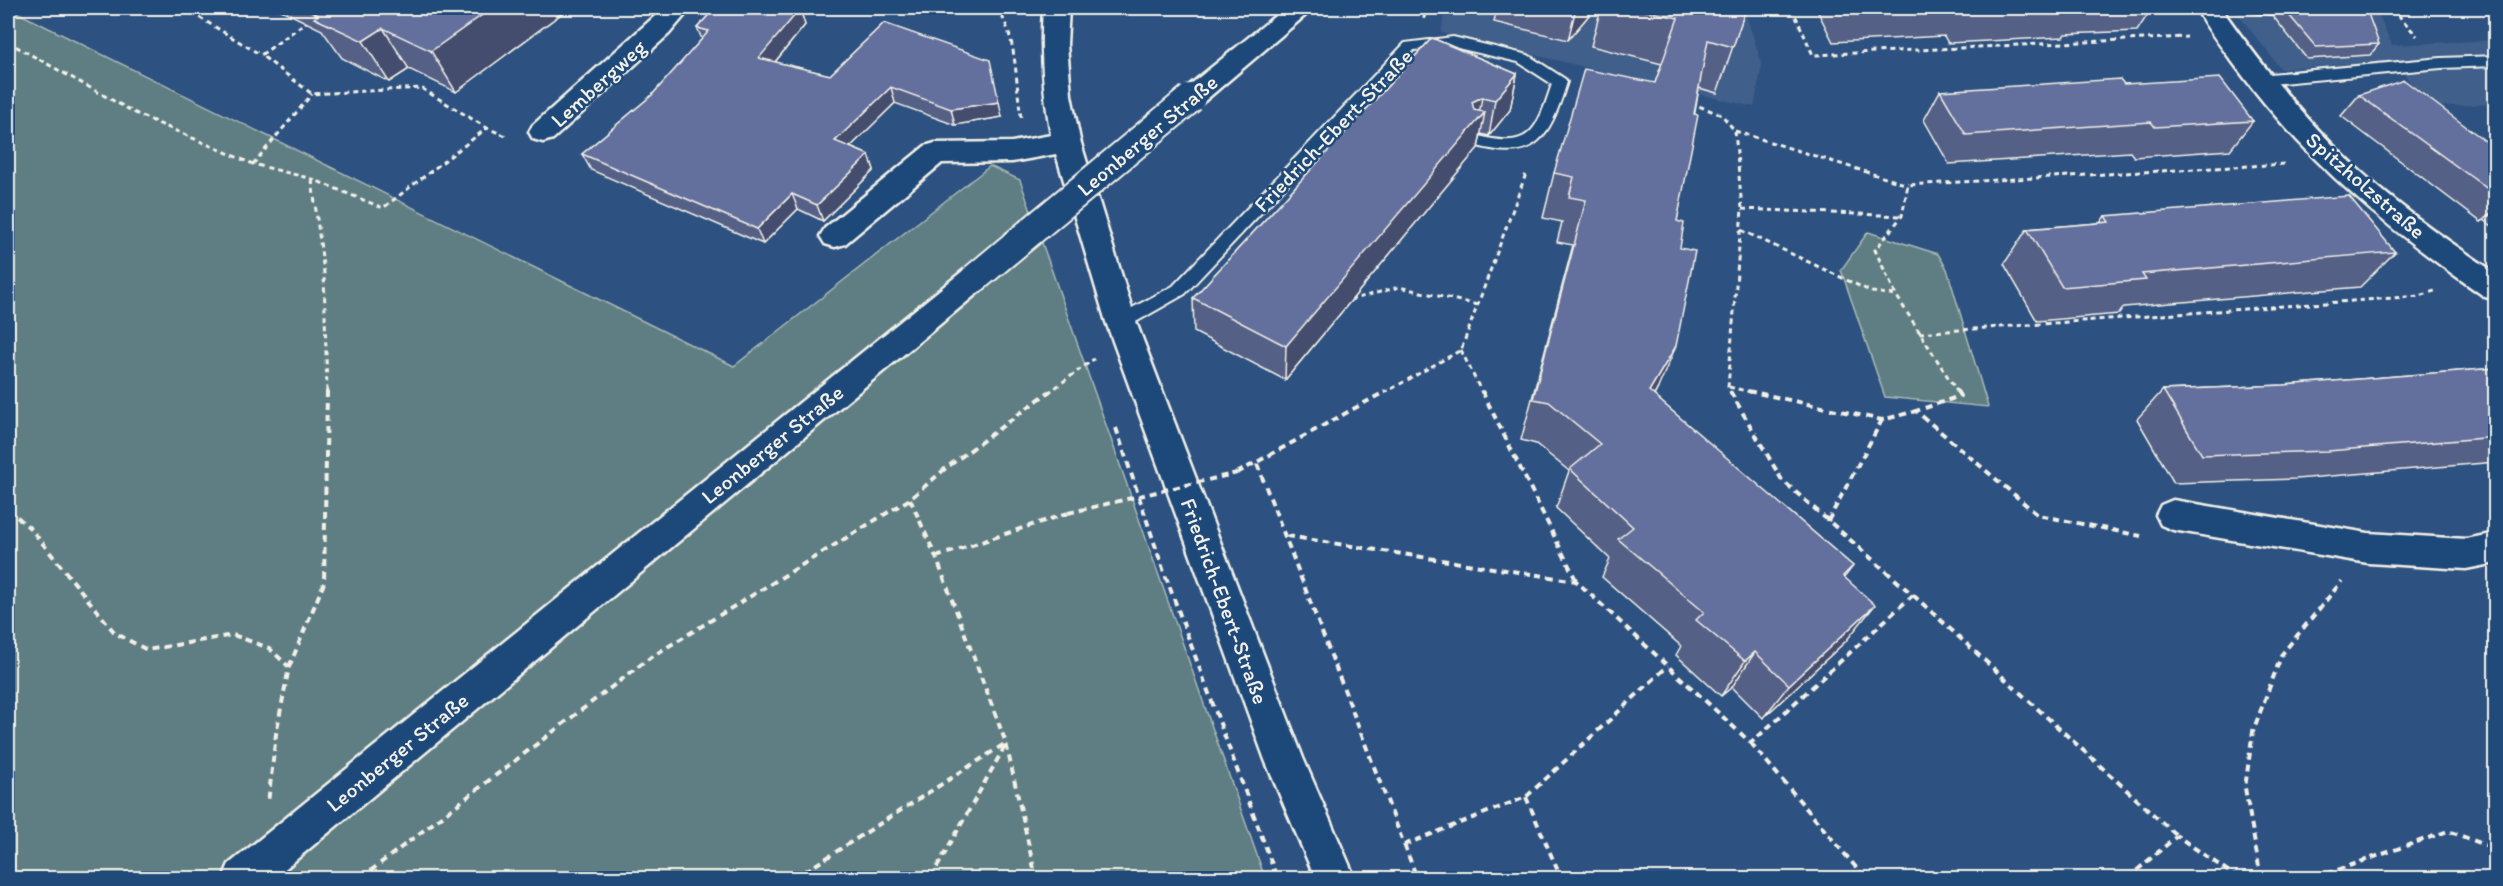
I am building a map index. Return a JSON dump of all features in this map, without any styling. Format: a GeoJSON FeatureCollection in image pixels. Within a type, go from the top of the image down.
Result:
{"type":"FeatureCollection","features":[{"type":"Feature","properties":{"kind":"street","name":"Lembergweg"},"geometry":{"type":"LineString","coordinates":[[543,132],[660,28],[678,8]]}},
{"type":"Feature","properties":{"kind":"street","name":"Friedrich-Ebert-Straße"},"geometry":{"type":"LineString","coordinates":[[1056,8],[1054,44],[1057,95],[1066,140],[1121,322],[1284,760],[1335,879]]}},
{"type":"Feature","properties":{"kind":"street","name":"Leonberger Straße"},"geometry":{"type":"LineString","coordinates":[[254,869],[975,278],[1300,8]]}},
{"type":"Feature","properties":{"kind":"street","name":"Spitzholzstraße"},"geometry":{"type":"LineString","coordinates":[[2208,8],[2259,80],[2332,161],[2409,225],[2486,283]]}},
{"type":"Feature","properties":{"kind":"street"},"geometry":{"type":"LineString","coordinates":[[835,236],[935,153],[1012,152],[1049,146],[1066,140]]}},
{"type":"Feature","properties":{"kind":"street"},"geometry":{"type":"LineString","coordinates":[[2174,515],[2368,548],[2466,554],[2496,548]]}},
{"type":"Feature","properties":{"kind":"lane"},"geometry":{"type":"LineString","coordinates":[[2253,8],[2310,11]]}},
{"type":"Feature","properties":{"kind":"lane","name":"Friedrich-Ebert-Straße"},"geometry":{"type":"LineString","coordinates":[[1121,322],[1179,290],[1410,46],[1453,42],[1523,58],[1560,82],[1547,122],[1537,136],[1521,145]]}},
{"type":"Feature","properties":{"kind":"lane"},"geometry":{"type":"LineString","coordinates":[[2259,80],[2441,63],[2496,61]]}},
{"type":"Feature","properties":{"kind":"lane"},"geometry":{"type":"LineString","coordinates":[[1475,140],[1502,145],[1521,145]]}},
{"type":"Feature","properties":{"kind":"path"},"geometry":{"type":"LineString","coordinates":[[184,8],[261,55],[312,94],[421,88],[487,128],[525,144],[543,132]]}},
{"type":"Feature","properties":{"kind":"path"},"geometry":{"type":"LineString","coordinates":[[1792,8],[1814,55],[2227,35]]}},
{"type":"Feature","properties":{"kind":"path"},"geometry":{"type":"LineString","coordinates":[[261,55],[317,14]]}},
{"type":"Feature","properties":{"kind":"path"},"geometry":{"type":"LineString","coordinates":[[8,42],[139,115],[253,164],[312,180],[383,208],[487,128]]}},
{"type":"Feature","properties":{"kind":"path"},"geometry":{"type":"LineString","coordinates":[[253,164],[312,94]]}},
{"type":"Feature","properties":{"kind":"path"},"geometry":{"type":"LineString","coordinates":[[1689,102],[1722,115],[1735,130],[1908,185],[2332,161]]}},
{"type":"Feature","properties":{"kind":"path"},"geometry":{"type":"LineString","coordinates":[[1735,130],[1742,208],[1728,387],[1782,480],[1913,595],[2177,836],[2238,879]]}},
{"type":"Feature","properties":{"kind":"path"},"geometry":{"type":"LineString","coordinates":[[936,557],[1068,513],[1237,472],[1257,464],[1461,350],[1528,169],[1521,145]]}},
{"type":"Feature","properties":{"kind":"path"},"geometry":{"type":"LineString","coordinates":[[254,869],[288,667],[324,583],[328,415],[324,273],[312,180]]}},
{"type":"Feature","properties":{"kind":"path"},"geometry":{"type":"LineString","coordinates":[[1728,387],[1882,420],[1960,396],[1896,295],[1875,250],[1902,216],[1908,185]]}},
{"type":"Feature","properties":{"kind":"path"},"geometry":{"type":"LineString","coordinates":[[1742,208],[1902,216]]}},
{"type":"Feature","properties":{"kind":"path"},"geometry":{"type":"LineString","coordinates":[[1741,230],[1872,292],[1896,295]]}},
{"type":"Feature","properties":{"kind":"path"},"geometry":{"type":"LineString","coordinates":[[1919,333],[2420,296],[2486,283]]}},
{"type":"Feature","properties":{"kind":"path"},"geometry":{"type":"LineString","coordinates":[[1341,302],[1399,287],[1478,305]]}},
{"type":"Feature","properties":{"kind":"path"},"geometry":{"type":"LineString","coordinates":[[1461,350],[1576,581],[1751,743],[1864,879]]}},
{"type":"Feature","properties":{"kind":"path"},"geometry":{"type":"LineString","coordinates":[[361,879],[651,657],[910,500],[945,468],[1094,360]]}},
{"type":"Feature","properties":{"kind":"path"},"geometry":{"type":"LineString","coordinates":[[1916,411],[2038,515],[2143,537],[2174,515]]}},
{"type":"Feature","properties":{"kind":"path"},"geometry":{"type":"LineString","coordinates":[[1828,521],[1882,420]]}},
{"type":"Feature","properties":{"kind":"path"},"geometry":{"type":"LineString","coordinates":[[1257,464],[1287,536],[1417,879]]}},
{"type":"Feature","properties":{"kind":"path"},"geometry":{"type":"LineString","coordinates":[[910,500],[936,557],[1006,743],[1036,879]]}},
{"type":"Feature","properties":{"kind":"path"},"geometry":{"type":"LineString","coordinates":[[8,509],[31,529],[115,633],[147,650],[233,635],[269,648],[288,667]]}},
{"type":"Feature","properties":{"kind":"path"},"geometry":{"type":"LineString","coordinates":[[1287,536],[1576,581]]}},
{"type":"Feature","properties":{"kind":"path"},"geometry":{"type":"LineString","coordinates":[[2261,879],[2245,788],[2253,731],[2282,654],[2368,548]]}},
{"type":"Feature","properties":{"kind":"path"},"geometry":{"type":"LineString","coordinates":[[1751,743],[1913,595]]}},
{"type":"Feature","properties":{"kind":"path"},"geometry":{"type":"LineString","coordinates":[[1404,845],[1526,797],[1668,666]]}},
{"type":"Feature","properties":{"kind":"path"},"geometry":{"type":"LineString","coordinates":[[795,879],[1006,743]]}},
{"type":"Feature","properties":{"kind":"path"},"geometry":{"type":"LineString","coordinates":[[931,879],[1006,743]]}},
{"type":"Feature","properties":{"kind":"path"},"geometry":{"type":"LineString","coordinates":[[1526,797],[1561,879]]}},
{"type":"Feature","properties":{"kind":"path"},"geometry":{"type":"LineString","coordinates":[[2315,879],[2448,831],[2496,849]]}},
{"type":"Feature","properties":{"kind":"path"},"geometry":{"type":"LineString","coordinates":[[2128,879],[2177,836]]}},
{"type":"Feature","properties":{"kind":"shaded area"},"geometry":{"type":"Polygon","coordinates":[[[1445,8],[1744,8],[1762,65],[1754,107],[1441,33],[1445,8]]]}},
{"type":"Feature","properties":{"kind":"shaded area"},"geometry":{"type":"Polygon","coordinates":[[[2233,8],[2376,9],[2392,45],[2495,40],[2495,104],[2429,107],[2394,61],[2281,69],[2233,8]]]}},
{"type":"Feature","properties":{"kind":"green space"},"geometry":{"type":"Polygon","coordinates":[[[8,8],[734,366],[990,166],[1020,180],[1265,878],[8,878],[8,8]]]}},
{"type":"Feature","properties":{"kind":"green space"},"geometry":{"type":"Polygon","coordinates":[[[1868,232],[1938,254],[1947,269],[1988,407],[1885,397],[1841,270],[1868,232]]]}},
{"type":"Feature","properties":{"kind":"building"},"geometry":{"type":"Polygon","coordinates":[[[311,8],[492,8],[431,51],[383,28],[363,41],[314,18],[318,15],[308,10],[311,8]]]}},
{"type":"Feature","properties":{"kind":"building"},"geometry":{"type":"Polygon","coordinates":[[[715,8],[800,9],[759,58],[830,75],[884,23],[990,60],[999,102],[951,109],[891,87],[835,141],[869,155],[817,205],[792,194],[757,229],[582,154],[652,95],[709,31],[697,28],[715,8]]]}},
{"type":"Feature","properties":{"kind":"building"},"geometry":{"type":"Polygon","coordinates":[[[1633,8],[1746,8],[1733,47],[1708,40],[1694,114],[1698,115],[1677,221],[1684,223],[1680,248],[1695,251],[1676,346],[1649,391],[1853,566],[1843,576],[1875,605],[1789,685],[1755,652],[1745,661],[1696,620],[1704,612],[1618,539],[1633,527],[1570,469],[1600,444],[1549,402],[1533,399],[1586,200],[1569,197],[1574,177],[1554,173],[1584,69],[1655,83],[1678,18],[1633,8]]]}},
{"type":"Feature","properties":{"kind":"building"},"geometry":{"type":"Polygon","coordinates":[[[2283,8],[2366,8],[2379,44],[2316,47],[2283,8]]]}},
{"type":"Feature","properties":{"kind":"building"},"geometry":{"type":"Polygon","coordinates":[[[1432,38],[1517,74],[1495,100],[1482,97],[1472,102],[1474,110],[1485,112],[1286,346],[1193,298],[1432,38]]]}},
{"type":"Feature","properties":{"kind":"building"},"geometry":{"type":"Polygon","coordinates":[[[2220,78],[2253,121],[2155,127],[2151,122],[1966,135],[1940,91],[2120,79],[2124,84],[2220,78]]]}},
{"type":"Feature","properties":{"kind":"building"},"geometry":{"type":"Polygon","coordinates":[[[2404,80],[2496,149],[2496,195],[2359,95],[2404,80]]]}},
{"type":"Feature","properties":{"kind":"building"},"geometry":{"type":"Polygon","coordinates":[[[2349,196],[2395,252],[2142,274],[2146,280],[2062,287],[2027,229],[2109,222],[2105,216],[2349,196]]]}},
{"type":"Feature","properties":{"kind":"building"},"geometry":{"type":"Polygon","coordinates":[[[2496,368],[2496,437],[2328,451],[2202,455],[2163,390],[2284,385],[2496,368]]]}}]}
